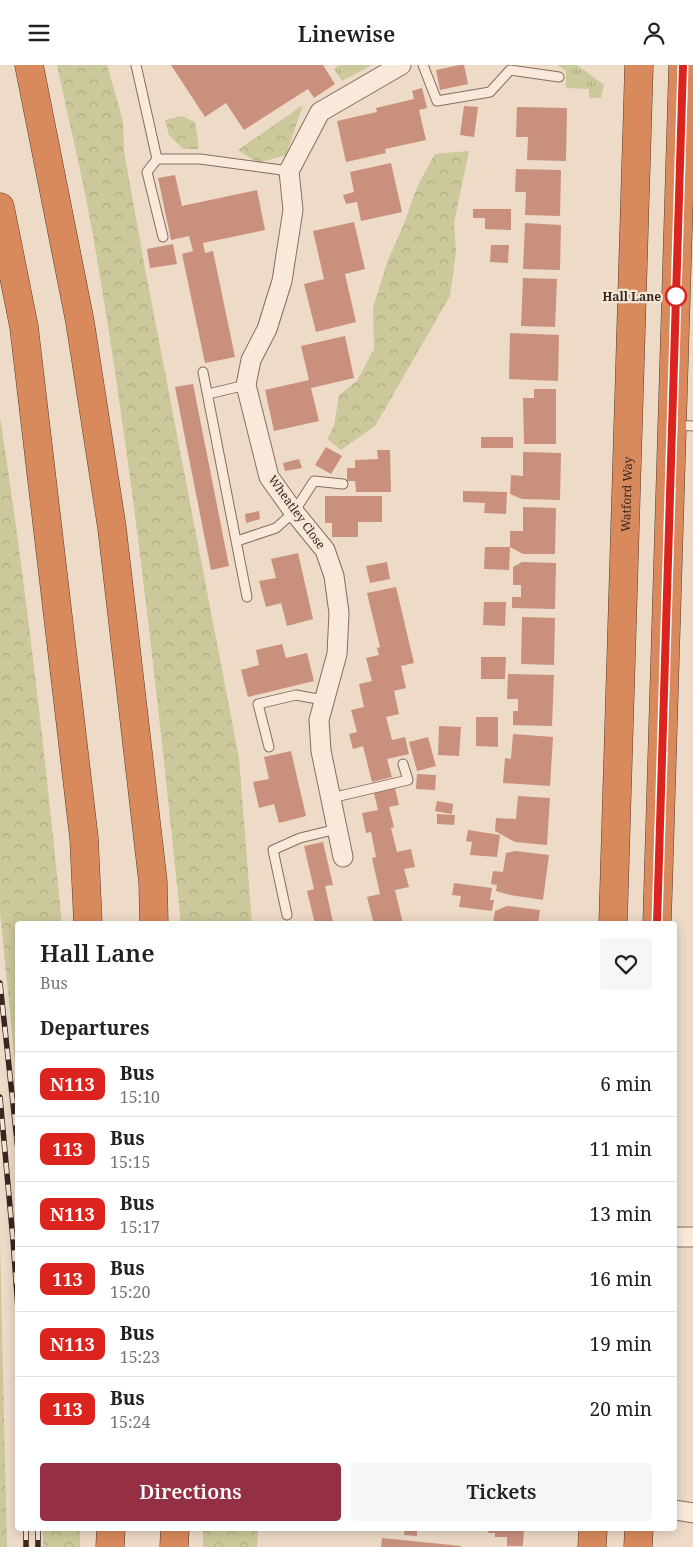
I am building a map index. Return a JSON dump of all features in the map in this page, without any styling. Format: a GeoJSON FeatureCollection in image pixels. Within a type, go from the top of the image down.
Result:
{"type":"FeatureCollection","features":[{"type":"Feature","properties":{"kind":"highway"},"geometry":{"type":"LineString","coordinates":[[29,65],[80,323],[112,528],[153,882],[154,921]]}},
{"type":"Feature","properties":{"kind":"highway","name":"Watford Way"},"geometry":{"type":"LineString","coordinates":[[613,921],[639,65]]}},
{"type":"Feature","properties":{"kind":"highway"},"geometry":{"type":"LineString","coordinates":[[657,921],[683,425],[683,65]]}},
{"type":"Feature","properties":{"kind":"highway"},"geometry":{"type":"LineString","coordinates":[[0,207],[24,327],[84,838],[88,921]]}},
{"type":"Feature","properties":{"kind":"highway"},"geometry":{"type":"LineString","coordinates":[[110,1547],[111,1531]]}},
{"type":"Feature","properties":{"kind":"highway"},"geometry":{"type":"LineString","coordinates":[[174,1547],[175,1531]]}},
{"type":"Feature","properties":{"kind":"highway"},"geometry":{"type":"LineString","coordinates":[[592,1547],[593,1531]]}},
{"type":"Feature","properties":{"kind":"highway"},"geometry":{"type":"LineString","coordinates":[[638,1547],[639,1531]]}},
{"type":"Feature","properties":{"kind":"street"},"geometry":{"type":"LineString","coordinates":[[289,171],[320,112],[401,65]]}},
{"type":"Feature","properties":{"kind":"street","name":"Wheatley Close"},"geometry":{"type":"LineString","coordinates":[[289,171],[293,210],[282,281],[267,329],[251,360],[246,385],[269,477],[325,550],[334,576],[339,613],[337,654],[319,720],[321,751],[343,857]]}},
{"type":"Feature","properties":{"kind":"street"},"geometry":{"type":"LineString","coordinates":[[677,1237],[693,1237]]}},
{"type":"Feature","properties":{"kind":"street"},"geometry":{"type":"LineString","coordinates":[[677,1510],[693,1513]]}},
{"type":"Feature","properties":{"kind":"lane"},"geometry":{"type":"LineString","coordinates":[[136,65],[158,159]]}},
{"type":"Feature","properties":{"kind":"lane"},"geometry":{"type":"LineString","coordinates":[[422,65],[437,101],[490,92],[510,71],[559,77]]}},
{"type":"Feature","properties":{"kind":"lane"},"geometry":{"type":"LineString","coordinates":[[162,237],[147,172],[158,159],[200,159],[289,171]]}},
{"type":"Feature","properties":{"kind":"lane"},"geometry":{"type":"LineString","coordinates":[[202,372],[208,394],[247,597]]}},
{"type":"Feature","properties":{"kind":"lane"},"geometry":{"type":"LineString","coordinates":[[208,394],[246,385]]}},
{"type":"Feature","properties":{"kind":"lane"},"geometry":{"type":"LineString","coordinates":[[236,541],[276,528],[294,512],[314,481],[343,484]]}},
{"type":"Feature","properties":{"kind":"lane"},"geometry":{"type":"LineString","coordinates":[[269,747],[258,704],[296,695],[323,700]]}},
{"type":"Feature","properties":{"kind":"lane"},"geometry":{"type":"LineString","coordinates":[[331,798],[408,780],[403,764]]}},
{"type":"Feature","properties":{"kind":"lane"},"geometry":{"type":"LineString","coordinates":[[287,915],[273,850],[300,839],[337,829]]}},
{"type":"Feature","properties":{"kind":"green space"},"geometry":{"type":"Polygon","coordinates":[[[57,65],[107,65],[123,121],[124,151],[144,263],[239,758],[252,921],[181,921],[134,504],[110,336],[83,182],[57,65]]]}},
{"type":"Feature","properties":{"kind":"green space"},"geometry":{"type":"Polygon","coordinates":[[[339,65],[372,65],[342,81],[334,69],[339,65]]]}},
{"type":"Feature","properties":{"kind":"green space"},"geometry":{"type":"Polygon","coordinates":[[[558,65],[577,65],[604,85],[601,98],[589,98],[589,89],[566,88],[566,71],[558,65]]]}},
{"type":"Feature","properties":{"kind":"green space"},"geometry":{"type":"Polygon","coordinates":[[[303,105],[286,155],[258,163],[238,150],[303,105]]]}},
{"type":"Feature","properties":{"kind":"green space"},"geometry":{"type":"Polygon","coordinates":[[[182,116],[195,122],[199,149],[183,149],[169,135],[165,120],[182,116]]]}},
{"type":"Feature","properties":{"kind":"green space"},"geometry":{"type":"Polygon","coordinates":[[[469,151],[454,223],[456,252],[450,296],[375,426],[341,450],[327,439],[334,426],[339,395],[357,381],[374,349],[373,308],[388,260],[404,224],[417,187],[435,154],[469,151]]]}},
{"type":"Feature","properties":{"kind":"green space"},"geometry":{"type":"Polygon","coordinates":[[[0,417],[34,670],[62,921],[15,921],[15,1063],[0,912],[0,417]]]}},
{"type":"Feature","properties":{"kind":"green space"},"geometry":{"type":"Polygon","coordinates":[[[0,1240],[7,1547],[0,1547],[0,1240]]]}},
{"type":"Feature","properties":{"kind":"green space"},"geometry":{"type":"Polygon","coordinates":[[[43,1531],[80,1531],[80,1547],[43,1547],[43,1531]]]}},
{"type":"Feature","properties":{"kind":"green space"},"geometry":{"type":"Polygon","coordinates":[[[203,1531],[258,1531],[257,1547],[203,1547],[203,1531]]]}},
{"type":"Feature","properties":{"kind":"building"},"geometry":{"type":"Polygon","coordinates":[[[171,65],[323,65],[335,84],[314,98],[308,89],[244,130],[226,103],[205,117],[171,65]]]}},
{"type":"Feature","properties":{"kind":"building"},"geometry":{"type":"Polygon","coordinates":[[[464,65],[468,84],[440,90],[436,70],[464,65]]]}},
{"type":"Feature","properties":{"kind":"building"},"geometry":{"type":"Polygon","coordinates":[[[422,88],[427,108],[419,110],[426,140],[385,149],[386,153],[346,162],[337,121],[377,112],[376,108],[414,99],[412,91],[422,88]]]}},
{"type":"Feature","properties":{"kind":"building"},"geometry":{"type":"Polygon","coordinates":[[[464,106],[478,107],[474,137],[460,135],[464,106]]]}},
{"type":"Feature","properties":{"kind":"building"},"geometry":{"type":"Polygon","coordinates":[[[517,107],[567,108],[566,161],[527,160],[528,137],[516,137],[517,107]]]}},
{"type":"Feature","properties":{"kind":"building"},"geometry":{"type":"Polygon","coordinates":[[[391,163],[402,212],[361,221],[357,202],[346,204],[343,195],[354,192],[350,172],[391,163]]]}},
{"type":"Feature","properties":{"kind":"building"},"geometry":{"type":"Polygon","coordinates":[[[516,169],[561,170],[560,216],[525,215],[526,192],[515,192],[516,169]]]}},
{"type":"Feature","properties":{"kind":"building"},"geometry":{"type":"Polygon","coordinates":[[[175,175],[182,206],[257,190],[265,230],[203,243],[205,253],[213,251],[235,357],[205,363],[182,254],[193,251],[189,236],[171,240],[158,178],[175,175]]]}},
{"type":"Feature","properties":{"kind":"building"},"geometry":{"type":"Polygon","coordinates":[[[473,209],[511,209],[511,230],[485,229],[485,218],[473,218],[473,209]]]}},
{"type":"Feature","properties":{"kind":"building"},"geometry":{"type":"Polygon","coordinates":[[[354,222],[365,269],[345,274],[356,322],[316,332],[304,284],[324,279],[313,231],[354,222]]]}},
{"type":"Feature","properties":{"kind":"building"},"geometry":{"type":"Polygon","coordinates":[[[525,223],[561,225],[560,270],[523,269],[525,223]]]}},
{"type":"Feature","properties":{"kind":"building"},"geometry":{"type":"Polygon","coordinates":[[[173,244],[177,264],[150,268],[147,249],[173,244]]]}},
{"type":"Feature","properties":{"kind":"building"},"geometry":{"type":"Polygon","coordinates":[[[491,245],[509,245],[508,263],[490,262],[491,245]]]}},
{"type":"Feature","properties":{"kind":"building"},"geometry":{"type":"Polygon","coordinates":[[[523,278],[557,279],[555,327],[521,326],[523,278]]]}},
{"type":"Feature","properties":{"kind":"building"},"geometry":{"type":"Polygon","coordinates":[[[510,333],[559,335],[558,381],[509,379],[510,333]]]}},
{"type":"Feature","properties":{"kind":"building"},"geometry":{"type":"Polygon","coordinates":[[[345,336],[354,378],[311,388],[319,421],[274,431],[265,390],[309,380],[301,346],[345,336]]]}},
{"type":"Feature","properties":{"kind":"building"},"geometry":{"type":"Polygon","coordinates":[[[193,384],[229,566],[211,570],[175,387],[193,384]]]}},
{"type":"Feature","properties":{"kind":"building"},"geometry":{"type":"Polygon","coordinates":[[[534,389],[556,389],[556,444],[524,444],[523,398],[534,398],[534,389]]]}},
{"type":"Feature","properties":{"kind":"building"},"geometry":{"type":"Polygon","coordinates":[[[481,437],[513,437],[513,448],[481,448],[481,437]]]}},
{"type":"Feature","properties":{"kind":"building"},"geometry":{"type":"Polygon","coordinates":[[[326,447],[342,456],[331,474],[315,465],[326,447]]]}},
{"type":"Feature","properties":{"kind":"building"},"geometry":{"type":"Polygon","coordinates":[[[377,450],[390,450],[391,492],[356,492],[355,481],[347,481],[347,468],[355,468],[355,460],[378,459],[377,450]]]}},
{"type":"Feature","properties":{"kind":"building"},"geometry":{"type":"Polygon","coordinates":[[[523,452],[561,453],[560,500],[522,499],[510,494],[511,475],[523,476],[523,452]]]}},
{"type":"Feature","properties":{"kind":"building"},"geometry":{"type":"Polygon","coordinates":[[[299,459],[302,468],[285,471],[283,463],[299,459]]]}},
{"type":"Feature","properties":{"kind":"building"},"geometry":{"type":"Polygon","coordinates":[[[463,491],[507,492],[506,514],[484,513],[485,503],[463,502],[463,491]]]}},
{"type":"Feature","properties":{"kind":"building"},"geometry":{"type":"Polygon","coordinates":[[[325,496],[382,496],[382,522],[358,522],[358,537],[332,537],[332,523],[325,523],[325,496]]]}},
{"type":"Feature","properties":{"kind":"building"},"geometry":{"type":"Polygon","coordinates":[[[523,507],[556,508],[555,554],[523,554],[510,547],[510,531],[523,531],[523,507]]]}},
{"type":"Feature","properties":{"kind":"building"},"geometry":{"type":"Polygon","coordinates":[[[259,511],[260,519],[246,523],[245,514],[259,511]]]}},
{"type":"Feature","properties":{"kind":"building"},"geometry":{"type":"Polygon","coordinates":[[[485,547],[510,547],[509,570],[484,569],[485,547]]]}},
{"type":"Feature","properties":{"kind":"building"},"geometry":{"type":"Polygon","coordinates":[[[298,553],[313,619],[287,626],[281,603],[266,607],[259,581],[276,578],[271,559],[298,553]]]}},
{"type":"Feature","properties":{"kind":"building"},"geometry":{"type":"Polygon","coordinates":[[[387,562],[390,579],[370,583],[366,566],[387,562]]]}},
{"type":"Feature","properties":{"kind":"building"},"geometry":{"type":"Polygon","coordinates":[[[522,562],[556,563],[555,609],[512,608],[512,597],[521,597],[521,585],[513,585],[513,567],[522,562]]]}},
{"type":"Feature","properties":{"kind":"building"},"geometry":{"type":"Polygon","coordinates":[[[396,587],[414,663],[401,666],[406,688],[394,691],[399,714],[386,717],[392,740],[405,737],[409,754],[387,759],[392,777],[372,782],[363,746],[353,749],[349,734],[357,732],[351,710],[364,707],[359,684],[372,681],[366,658],[379,655],[377,648],[380,647],[367,593],[396,587]]]}},
{"type":"Feature","properties":{"kind":"building"},"geometry":{"type":"Polygon","coordinates":[[[484,602],[506,602],[505,626],[483,625],[484,602]]]}},
{"type":"Feature","properties":{"kind":"building"},"geometry":{"type":"Polygon","coordinates":[[[522,617],[555,618],[554,665],[521,664],[522,617]]]}},
{"type":"Feature","properties":{"kind":"building"},"geometry":{"type":"Polygon","coordinates":[[[282,644],[286,658],[307,653],[314,681],[248,697],[241,670],[259,665],[256,650],[282,644]]]}},
{"type":"Feature","properties":{"kind":"building"},"geometry":{"type":"Polygon","coordinates":[[[481,657],[506,657],[505,679],[481,679],[481,657]]]}},
{"type":"Feature","properties":{"kind":"building"},"geometry":{"type":"Polygon","coordinates":[[[508,674],[554,675],[552,726],[513,725],[513,711],[518,711],[518,699],[507,699],[508,674]]]}},
{"type":"Feature","properties":{"kind":"building"},"geometry":{"type":"Polygon","coordinates":[[[476,717],[498,717],[498,747],[476,746],[476,717]]]}},
{"type":"Feature","properties":{"kind":"building"},"geometry":{"type":"Polygon","coordinates":[[[439,726],[461,727],[459,756],[438,755],[439,726]]]}},
{"type":"Feature","properties":{"kind":"building"},"geometry":{"type":"Polygon","coordinates":[[[513,734],[553,737],[550,786],[503,783],[505,758],[511,759],[513,734]]]}},
{"type":"Feature","properties":{"kind":"building"},"geometry":{"type":"Polygon","coordinates":[[[428,737],[436,766],[417,771],[409,742],[428,737]]]}},
{"type":"Feature","properties":{"kind":"building"},"geometry":{"type":"Polygon","coordinates":[[[291,751],[306,816],[279,823],[274,804],[259,808],[253,782],[269,779],[264,757],[291,751]]]}},
{"type":"Feature","properties":{"kind":"building"},"geometry":{"type":"Polygon","coordinates":[[[417,774],[436,775],[435,790],[416,789],[417,774]]]}},
{"type":"Feature","properties":{"kind":"building"},"geometry":{"type":"Polygon","coordinates":[[[395,788],[399,805],[389,807],[394,827],[391,828],[397,852],[411,849],[415,867],[404,869],[409,887],[395,890],[402,921],[373,921],[367,897],[380,894],[372,858],[376,857],[371,832],[366,833],[362,813],[378,810],[374,793],[395,788]]]}},
{"type":"Feature","properties":{"kind":"building"},"geometry":{"type":"Polygon","coordinates":[[[518,796],[550,798],[547,845],[515,842],[495,831],[496,818],[516,819],[518,796]]]}},
{"type":"Feature","properties":{"kind":"building"},"geometry":{"type":"Polygon","coordinates":[[[437,801],[453,804],[452,814],[435,811],[437,801]]]}},
{"type":"Feature","properties":{"kind":"building"},"geometry":{"type":"Polygon","coordinates":[[[437,814],[455,815],[454,825],[437,824],[437,814]]]}},
{"type":"Feature","properties":{"kind":"building"},"geometry":{"type":"Polygon","coordinates":[[[468,830],[500,835],[497,857],[470,855],[472,842],[466,841],[468,830]]]}},
{"type":"Feature","properties":{"kind":"building"},"geometry":{"type":"Polygon","coordinates":[[[323,842],[333,885],[325,886],[333,921],[314,921],[307,891],[314,889],[304,846],[323,842]]]}},
{"type":"Feature","properties":{"kind":"building"},"geometry":{"type":"Polygon","coordinates":[[[516,851],[549,855],[543,900],[496,891],[497,885],[491,884],[493,871],[503,872],[506,853],[516,851]]]}},
{"type":"Feature","properties":{"kind":"building"},"geometry":{"type":"Polygon","coordinates":[[[454,883],[492,888],[490,900],[494,900],[492,911],[459,907],[461,896],[452,895],[454,883]]]}},
{"type":"Feature","properties":{"kind":"building"},"geometry":{"type":"Polygon","coordinates":[[[507,906],[540,910],[538,921],[493,921],[495,911],[507,906]]]}},
{"type":"Feature","properties":{"kind":"building"},"geometry":{"type":"Polygon","coordinates":[[[405,1531],[417,1531],[417,1536],[404,1535],[405,1531]]]}},
{"type":"Feature","properties":{"kind":"building"},"geometry":{"type":"Polygon","coordinates":[[[488,1531],[524,1531],[523,1546],[507,1546],[507,1537],[495,1537],[495,1533],[488,1533],[488,1531]]]}},
{"type":"Feature","properties":{"kind":"building"},"geometry":{"type":"Polygon","coordinates":[[[382,1538],[461,1546],[461,1547],[381,1547],[382,1538]]]}},
{"type":"Feature","properties":{"kind":"railway"},"geometry":{"type":"LineString","coordinates":[[0,983],[15,1122]]}},
{"type":"Feature","properties":{"kind":"railway"},"geometry":{"type":"LineString","coordinates":[[0,1097],[15,1268]]}},
{"type":"Feature","properties":{"kind":"railway"},"geometry":{"type":"LineString","coordinates":[[26,1531],[26,1547]]}},
{"type":"Feature","properties":{"kind":"railway"},"geometry":{"type":"LineString","coordinates":[[38,1531],[38,1547]]}},
{"type":"Feature","properties":{"kind":"bus line","name":"N113"},"geometry":{"type":"LineString","coordinates":[[657,921],[683,65]]}},
{"type":"Feature","properties":{"kind":"place","name":"Hall Lane"},"geometry":{"type":"Point","coordinates":[676,296]}}]}
